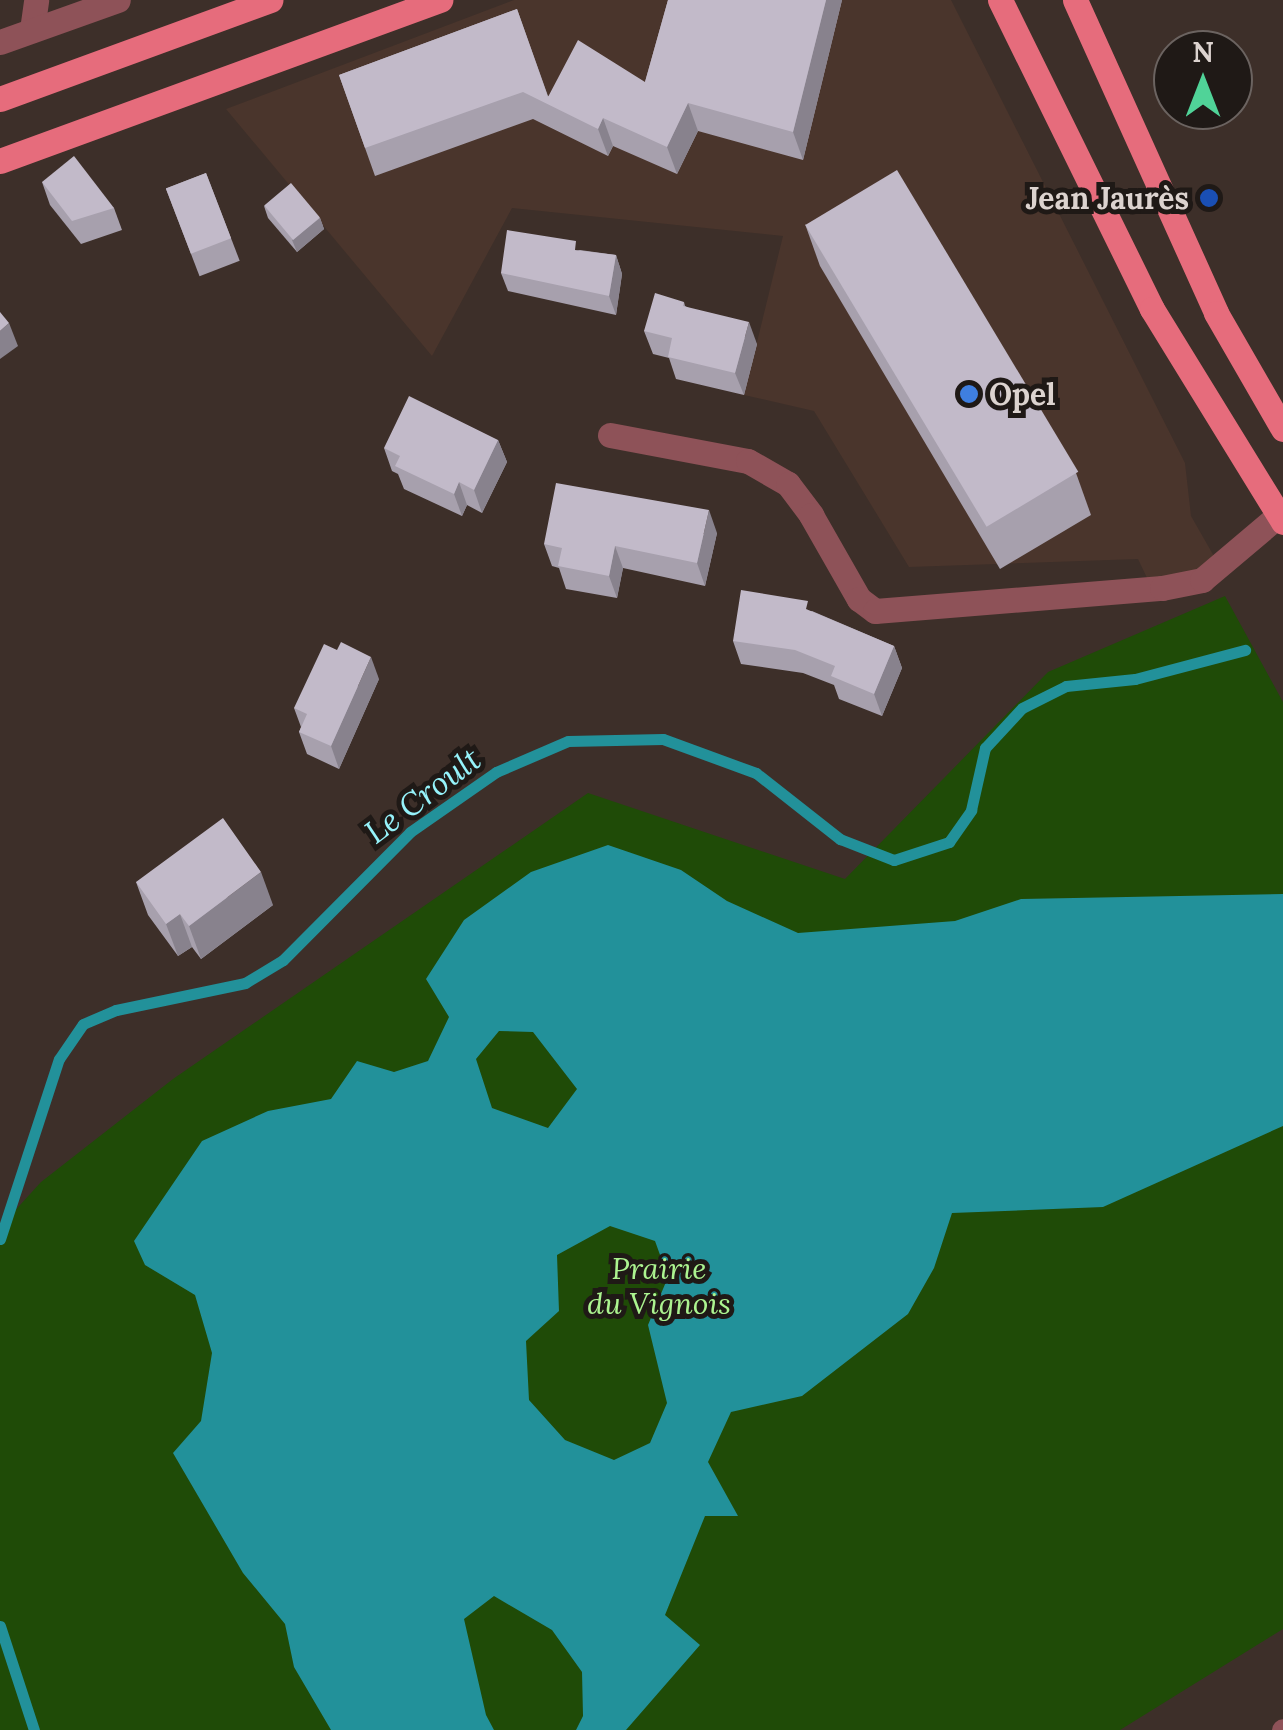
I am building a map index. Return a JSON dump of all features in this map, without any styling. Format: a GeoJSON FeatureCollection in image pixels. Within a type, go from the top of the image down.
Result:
{"type":"FeatureCollection","features":[{"type":"Feature","properties":{"kind":"main road"},"geometry":{"type":"LineString","coordinates":[[0,99],[270,0]]}},
{"type":"Feature","properties":{"kind":"main road"},"geometry":{"type":"LineString","coordinates":[[0,161],[441,0]]}},
{"type":"Feature","properties":{"kind":"main road"},"geometry":{"type":"LineString","coordinates":[[1000,0],[1152,308],[1281,518]]}},
{"type":"Feature","properties":{"kind":"main road"},"geometry":{"type":"LineString","coordinates":[[1075,0],[1216,313],[1283,429]]}},
{"type":"Feature","properties":{"kind":"street"},"geometry":{"type":"LineString","coordinates":[[32,30],[36,0]]}},
{"type":"Feature","properties":{"kind":"street"},"geometry":{"type":"LineString","coordinates":[[0,42],[118,0]]}},
{"type":"Feature","properties":{"kind":"street"},"geometry":{"type":"LineString","coordinates":[[610,435],[748,461],[788,484],[811,514],[859,599],[875,611],[1162,588],[1202,580],[1281,518]]}},
{"type":"Feature","properties":{"kind":"shaded area"},"geometry":{"type":"Polygon","coordinates":[[[514,0],[951,0],[1185,463],[1191,516],[1219,565],[1158,601],[1138,559],[909,567],[814,411],[744,395],[783,236],[512,208],[432,356],[226,109],[514,0]]]}},
{"type":"Feature","properties":{"kind":"green space","name":"Prairie du Vignois"},"geometry":{"type":"Polygon","coordinates":[[[1225,596],[1283,702],[1283,1629],[1120,1730],[0,1730],[0,1227],[41,1182],[173,1079],[588,793],[845,879],[1048,672],[1225,596]]]}},
{"type":"Feature","properties":{"kind":"water"},"geometry":{"type":"Polygon","coordinates":[[[608,845],[681,870],[727,901],[798,933],[955,921],[1021,899],[1283,894],[1283,1126],[1103,1207],[952,1213],[934,1268],[908,1314],[802,1396],[731,1412],[708,1462],[738,1516],[705,1516],[665,1615],[700,1645],[626,1730],[576,1730],[583,1716],[582,1672],[552,1630],[494,1596],[464,1619],[486,1715],[494,1730],[331,1730],[294,1667],[285,1624],[243,1573],[173,1453],[201,1421],[212,1353],[195,1295],[145,1265],[134,1241],[202,1141],[268,1111],[331,1099],[357,1061],[394,1072],[428,1061],[449,1017],[426,979],[464,920],[531,872],[608,845]],[[499,1031],[476,1059],[492,1108],[548,1128],[577,1089],[533,1032],[499,1031]],[[610,1226],[557,1255],[559,1311],[526,1341],[529,1400],[565,1440],[614,1460],[650,1443],[667,1403],[648,1325],[668,1277],[655,1241],[610,1226]]]}},
{"type":"Feature","properties":{"kind":"building"},"geometry":{"type":"Polygon","coordinates":[[[668,0],[826,0],[793,132],[688,103],[667,147],[603,118],[598,129],[523,92],[365,148],[339,75],[517,9],[548,97],[578,40],[645,82],[668,0]]]}},
{"type":"Feature","properties":{"kind":"building"},"geometry":{"type":"Polygon","coordinates":[[[74,156],[114,208],[72,221],[42,182],[74,156]]]}},
{"type":"Feature","properties":{"kind":"building"},"geometry":{"type":"Polygon","coordinates":[[[897,170],[1078,472],[987,527],[805,225],[897,170]]]}},
{"type":"Feature","properties":{"kind":"building"},"geometry":{"type":"Polygon","coordinates":[[[206,173],[231,238],[191,254],[166,188],[206,173]]]}},
{"type":"Feature","properties":{"kind":"building"},"geometry":{"type":"Polygon","coordinates":[[[291,183],[320,217],[293,240],[264,205],[291,183]]]}},
{"type":"Feature","properties":{"kind":"building"},"geometry":{"type":"Polygon","coordinates":[[[507,230],[576,241],[575,250],[616,255],[609,296],[501,273],[507,230]]]}},
{"type":"Feature","properties":{"kind":"building"},"geometry":{"type":"Polygon","coordinates":[[[655,293],[684,302],[683,306],[749,322],[735,373],[668,357],[672,338],[644,331],[655,293]]]}},
{"type":"Feature","properties":{"kind":"building"},"geometry":{"type":"Polygon","coordinates":[[[0,312],[9,323],[0,331],[0,312]]]}},
{"type":"Feature","properties":{"kind":"building"},"geometry":{"type":"Polygon","coordinates":[[[409,396],[498,440],[474,490],[459,482],[454,494],[395,466],[400,456],[384,448],[409,396]]]}},
{"type":"Feature","properties":{"kind":"building"},"geometry":{"type":"Polygon","coordinates":[[[556,483],[709,510],[697,563],[615,546],[609,576],[558,566],[562,548],[544,544],[556,483]]]}},
{"type":"Feature","properties":{"kind":"building"},"geometry":{"type":"Polygon","coordinates":[[[741,590],[808,601],[806,609],[894,646],[874,694],[831,676],[835,666],[795,650],[733,641],[741,590]]]}},
{"type":"Feature","properties":{"kind":"building"},"geometry":{"type":"Polygon","coordinates":[[[341,642],[371,657],[331,746],[299,732],[307,714],[294,708],[324,644],[337,650],[341,642]]]}},
{"type":"Feature","properties":{"kind":"building"},"geometry":{"type":"Polygon","coordinates":[[[223,818],[261,872],[189,926],[180,914],[166,924],[136,882],[223,818]]]}},
{"type":"Feature","properties":{"kind":"waterway","name":"Le Croult"},"geometry":{"type":"LineString","coordinates":[[0,1239],[59,1059],[83,1024],[116,1010],[245,983],[283,960],[410,832],[496,772],[568,741],[663,739],[756,773],[840,839],[894,860],[949,842],[971,810],[985,748],[1022,708],[1066,686],[1135,679],[1245,650]]}},
{"type":"Feature","properties":{"kind":"waterway","name":"Le Croult"},"geometry":{"type":"LineString","coordinates":[[0,1626],[34,1730]]}},
{"type":"Feature","properties":{"kind":"place","name":"Jean Jaurès"},"geometry":{"type":"Point","coordinates":[1209,198]}},
{"type":"Feature","properties":{"kind":"place","name":"Opel"},"geometry":{"type":"Point","coordinates":[969,394]}}]}
